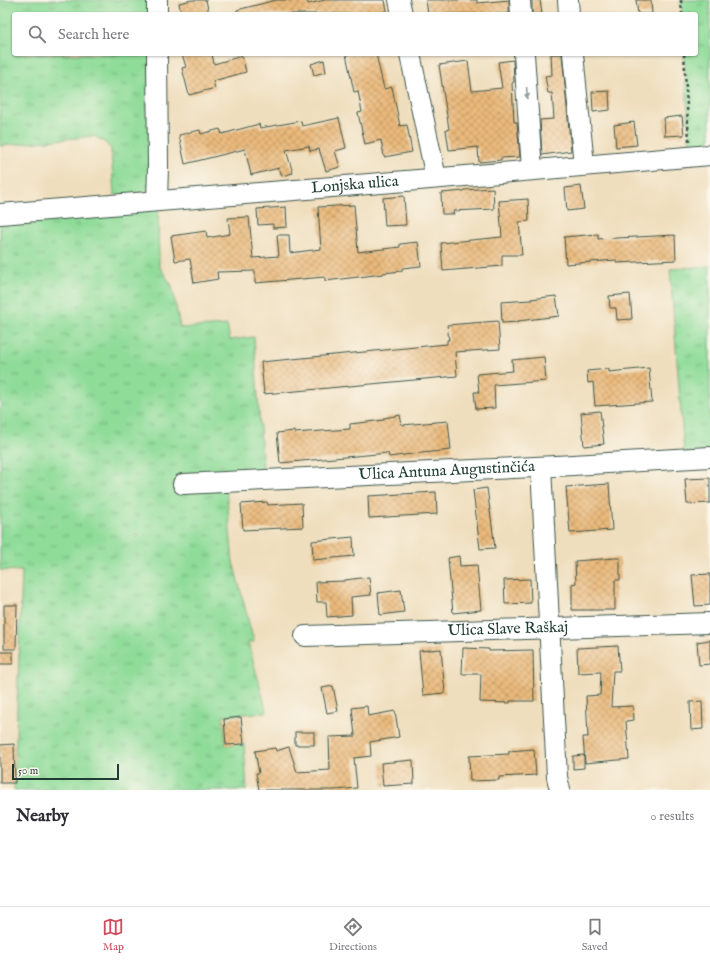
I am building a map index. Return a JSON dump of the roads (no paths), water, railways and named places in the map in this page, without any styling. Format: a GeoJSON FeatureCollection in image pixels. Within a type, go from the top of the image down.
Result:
{"type":"FeatureCollection","features":[{"type":"Feature","properties":{"kind":"street"},"geometry":{"type":"LineString","coordinates":[[157,0],[157,12]]}},
{"type":"Feature","properties":{"kind":"street"},"geometry":{"type":"LineString","coordinates":[[399,0],[402,12]]}},
{"type":"Feature","properties":{"kind":"street"},"geometry":{"type":"LineString","coordinates":[[520,0],[521,12]]}},
{"type":"Feature","properties":{"kind":"street"},"geometry":{"type":"LineString","coordinates":[[568,0],[569,12]]}},
{"type":"Feature","properties":{"kind":"street"},"geometry":{"type":"LineString","coordinates":[[157,56],[157,202]]}},
{"type":"Feature","properties":{"kind":"street"},"geometry":{"type":"LineString","coordinates":[[410,56],[436,178]]}},
{"type":"Feature","properties":{"kind":"street"},"geometry":{"type":"LineString","coordinates":[[524,56],[532,170]]}},
{"type":"Feature","properties":{"kind":"street"},"geometry":{"type":"LineString","coordinates":[[573,56],[584,165]]}},
{"type":"Feature","properties":{"kind":"street","name":"Lonjska ulica"},"geometry":{"type":"LineString","coordinates":[[0,214],[710,155]]}},
{"type":"Feature","properties":{"kind":"street","name":"Ulica Antuna Augustinčića"},"geometry":{"type":"LineString","coordinates":[[183,484],[541,467],[710,457]]}},
{"type":"Feature","properties":{"kind":"street"},"geometry":{"type":"LineString","coordinates":[[541,467],[557,777],[560,790]]}},
{"type":"Feature","properties":{"kind":"street","name":"Ulica Slave Raškaj"},"geometry":{"type":"LineString","coordinates":[[305,636],[710,623]]}}]}
